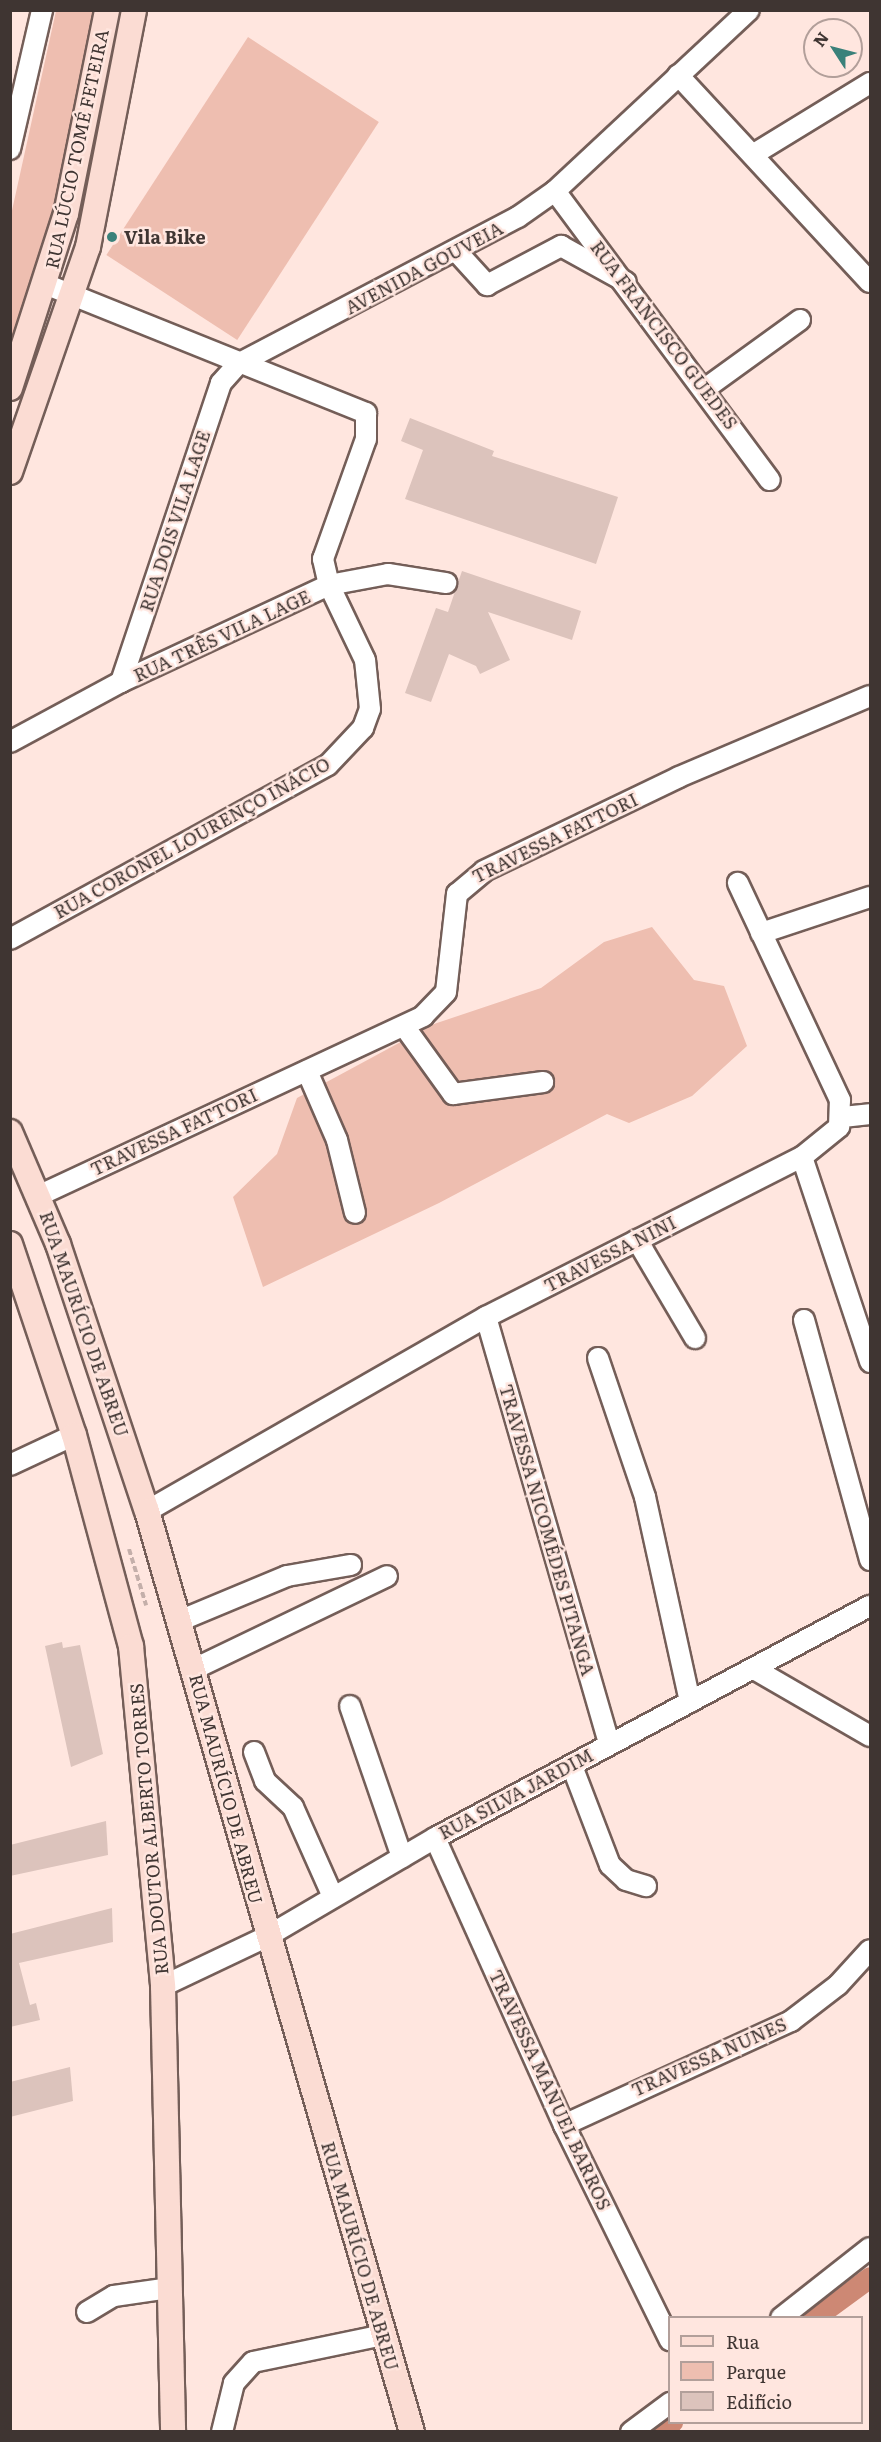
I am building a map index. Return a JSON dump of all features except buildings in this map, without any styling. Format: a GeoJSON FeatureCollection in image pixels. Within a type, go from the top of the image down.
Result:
{"type":"FeatureCollection","features":[{"type":"Feature","properties":{"kind":"main road","name":"RUA LÚCIO TOMÉ FETEIRA"},"geometry":{"type":"LineString","coordinates":[[10,388],[48,285],[107,10]]}},
{"type":"Feature","properties":{"kind":"main road","name":"RUA LÚCIO TOMÉ FETEIRA"},"geometry":{"type":"LineString","coordinates":[[10,472],[88,247],[134,10]]}},
{"type":"Feature","properties":{"kind":"main road","name":"RUA MAURÍCIO DE ABREU"},"geometry":{"type":"LineString","coordinates":[[16,1142],[40,1195],[147,1511],[194,1669],[266,1937],[412,2432]]}},
{"type":"Feature","properties":{"kind":"main road","name":"RUA DOUTOR ALBERTO TORRES"},"geometry":{"type":"LineString","coordinates":[[12,1252],[74,1435],[131,1646],[163,1986],[173,2432]]}},
{"type":"Feature","properties":{"kind":"street"},"geometry":{"type":"LineString","coordinates":[[10,149],[42,10]]}},
{"type":"Feature","properties":{"kind":"street","name":"AVENIDA GOUVEIA"},"geometry":{"type":"LineString","coordinates":[[238,364],[457,252],[555,191],[749,10]]}},
{"type":"Feature","properties":{"kind":"street"},"geometry":{"type":"LineString","coordinates":[[678,75],[754,154],[870,282]]}},
{"type":"Feature","properties":{"kind":"street"},"geometry":{"type":"LineString","coordinates":[[754,154],[870,83]]}},
{"type":"Feature","properties":{"kind":"street","name":"RUA FRANCISCO GUEDES"},"geometry":{"type":"LineString","coordinates":[[555,191],[706,388],[770,480]]}},
{"type":"Feature","properties":{"kind":"street"},"geometry":{"type":"LineString","coordinates":[[457,252],[487,285],[561,246],[627,282]]}},
{"type":"Feature","properties":{"kind":"street"},"geometry":{"type":"LineString","coordinates":[[48,285],[238,364]]}},
{"type":"Feature","properties":{"kind":"street"},"geometry":{"type":"LineString","coordinates":[[706,388],[801,320]]}},
{"type":"Feature","properties":{"kind":"street","name":"RUA CORONEL LOURENÇO INÁCIO"},"geometry":{"type":"LineString","coordinates":[[10,939],[328,765],[363,728],[371,691],[365,660],[329,585],[323,559],[366,439],[366,413],[238,364]]}},
{"type":"Feature","properties":{"kind":"street","name":"RUA DOIS VILA LAGE"},"geometry":{"type":"LineString","coordinates":[[121,682],[221,383],[238,364]]}},
{"type":"Feature","properties":{"kind":"street","name":"RUA TRÊS VILA LAGE"},"geometry":{"type":"LineString","coordinates":[[10,742],[121,682],[329,585],[388,574],[446,583]]}},
{"type":"Feature","properties":{"kind":"street","name":"TRAVESSA FATTORI"},"geometry":{"type":"LineString","coordinates":[[40,1195],[423,1017],[446,992],[453,906],[466,881],[679,777],[870,696]]}},
{"type":"Feature","properties":{"kind":"street"},"geometry":{"type":"LineString","coordinates":[[738,883],[840,1100],[843,1117],[870,1114]]}},
{"type":"Feature","properties":{"kind":"street"},"geometry":{"type":"LineString","coordinates":[[761,933],[870,897]]}},
{"type":"Feature","properties":{"kind":"street"},"geometry":{"type":"LineString","coordinates":[[404,1026],[453,1094],[543,1082]]}},
{"type":"Feature","properties":{"kind":"street"},"geometry":{"type":"LineString","coordinates":[[307,1071],[337,1140],[355,1213]]}},
{"type":"Feature","properties":{"kind":"street","name":"TRAVESSA NINI"},"geometry":{"type":"LineString","coordinates":[[147,1511],[486,1317],[802,1157],[830,1137],[843,1117]]}},
{"type":"Feature","properties":{"kind":"street","name":"RUA MAURÍCIO DE ABREU"},"geometry":{"type":"LineString","coordinates":[[10,1176],[16,1142]]}},
{"type":"Feature","properties":{"kind":"street"},"geometry":{"type":"LineString","coordinates":[[802,1157],[870,1362]]}},
{"type":"Feature","properties":{"kind":"street"},"geometry":{"type":"LineString","coordinates":[[637,1240],[695,1338]]}},
{"type":"Feature","properties":{"kind":"street","name":"TRAVESSA NICOMÉDES PITANGA"},"geometry":{"type":"LineString","coordinates":[[486,1317],[609,1744]]}},
{"type":"Feature","properties":{"kind":"street"},"geometry":{"type":"LineString","coordinates":[[804,1320],[870,1560]]}},
{"type":"Feature","properties":{"kind":"street"},"geometry":{"type":"LineString","coordinates":[[598,1358],[645,1497],[690,1702]]}},
{"type":"Feature","properties":{"kind":"street"},"geometry":{"type":"LineString","coordinates":[[10,1465],[74,1435]]}},
{"type":"Feature","properties":{"kind":"street"},"geometry":{"type":"LineString","coordinates":[[179,1621],[287,1576],[351,1565]]}},
{"type":"Feature","properties":{"kind":"street"},"geometry":{"type":"LineString","coordinates":[[194,1669],[387,1576]]}},
{"type":"Feature","properties":{"kind":"street","name":"RUA SILVA JARDIM"},"geometry":{"type":"LineString","coordinates":[[163,1986],[266,1937],[435,1838],[609,1744],[756,1670],[870,1606]]}},
{"type":"Feature","properties":{"kind":"street"},"geometry":{"type":"LineString","coordinates":[[756,1670],[870,1736]]}},
{"type":"Feature","properties":{"kind":"street"},"geometry":{"type":"LineString","coordinates":[[350,1706],[402,1857]]}},
{"type":"Feature","properties":{"kind":"street"},"geometry":{"type":"LineString","coordinates":[[254,1752],[265,1781],[293,1807],[333,1897]]}},
{"type":"Feature","properties":{"kind":"street"},"geometry":{"type":"LineString","coordinates":[[572,1766],[610,1865],[626,1880],[646,1886]]}},
{"type":"Feature","properties":{"kind":"street","name":"TRAVESSA MANUEL BARROS"},"geometry":{"type":"LineString","coordinates":[[435,1838],[564,2125],[668,2338]]}},
{"type":"Feature","properties":{"kind":"street","name":"TRAVESSA NUNES"},"geometry":{"type":"LineString","coordinates":[[564,2125],[791,2021],[838,1985],[870,1950]]}},
{"type":"Feature","properties":{"kind":"street"},"geometry":{"type":"LineString","coordinates":[[784,2316],[870,2248]]}},
{"type":"Feature","properties":{"kind":"street"},"geometry":{"type":"LineString","coordinates":[[87,2312],[114,2296],[170,2288]]}},
{"type":"Feature","properties":{"kind":"street"},"geometry":{"type":"LineString","coordinates":[[222,2432],[234,2383],[253,2362],[383,2335]]}},
{"type":"Feature","properties":{"kind":"street"},"geometry":{"type":"LineString","coordinates":[[631,2432],[668,2404]]}},
{"type":"Feature","properties":{"kind":"green space"},"geometry":{"type":"Polygon","coordinates":[[[56,11],[98,11],[63,185],[11,355],[11,215],[56,11]]]}},
{"type":"Feature","properties":{"kind":"green space"},"geometry":{"type":"Polygon","coordinates":[[[248,37],[379,122],[237,340],[106,255],[248,37]]]}},
{"type":"Feature","properties":{"kind":"green space"},"geometry":{"type":"Polygon","coordinates":[[[652,927],[694,980],[724,986],[747,1046],[692,1096],[629,1123],[607,1114],[439,1203],[263,1287],[233,1197],[277,1154],[297,1098],[434,1024],[541,988],[604,942],[652,927]]]}},
{"type":"Feature","properties":{"kind":"waterway"},"geometry":{"type":"LineString","coordinates":[[817,2316],[870,2277]]}},
{"type":"Feature","properties":{"kind":"waterway"},"geometry":{"type":"LineString","coordinates":[[660,2432],[670,2424]]}},
{"type":"Feature","properties":{"kind":"place","name":"Vila Bike"},"geometry":{"type":"Point","coordinates":[112,237]}}]}
